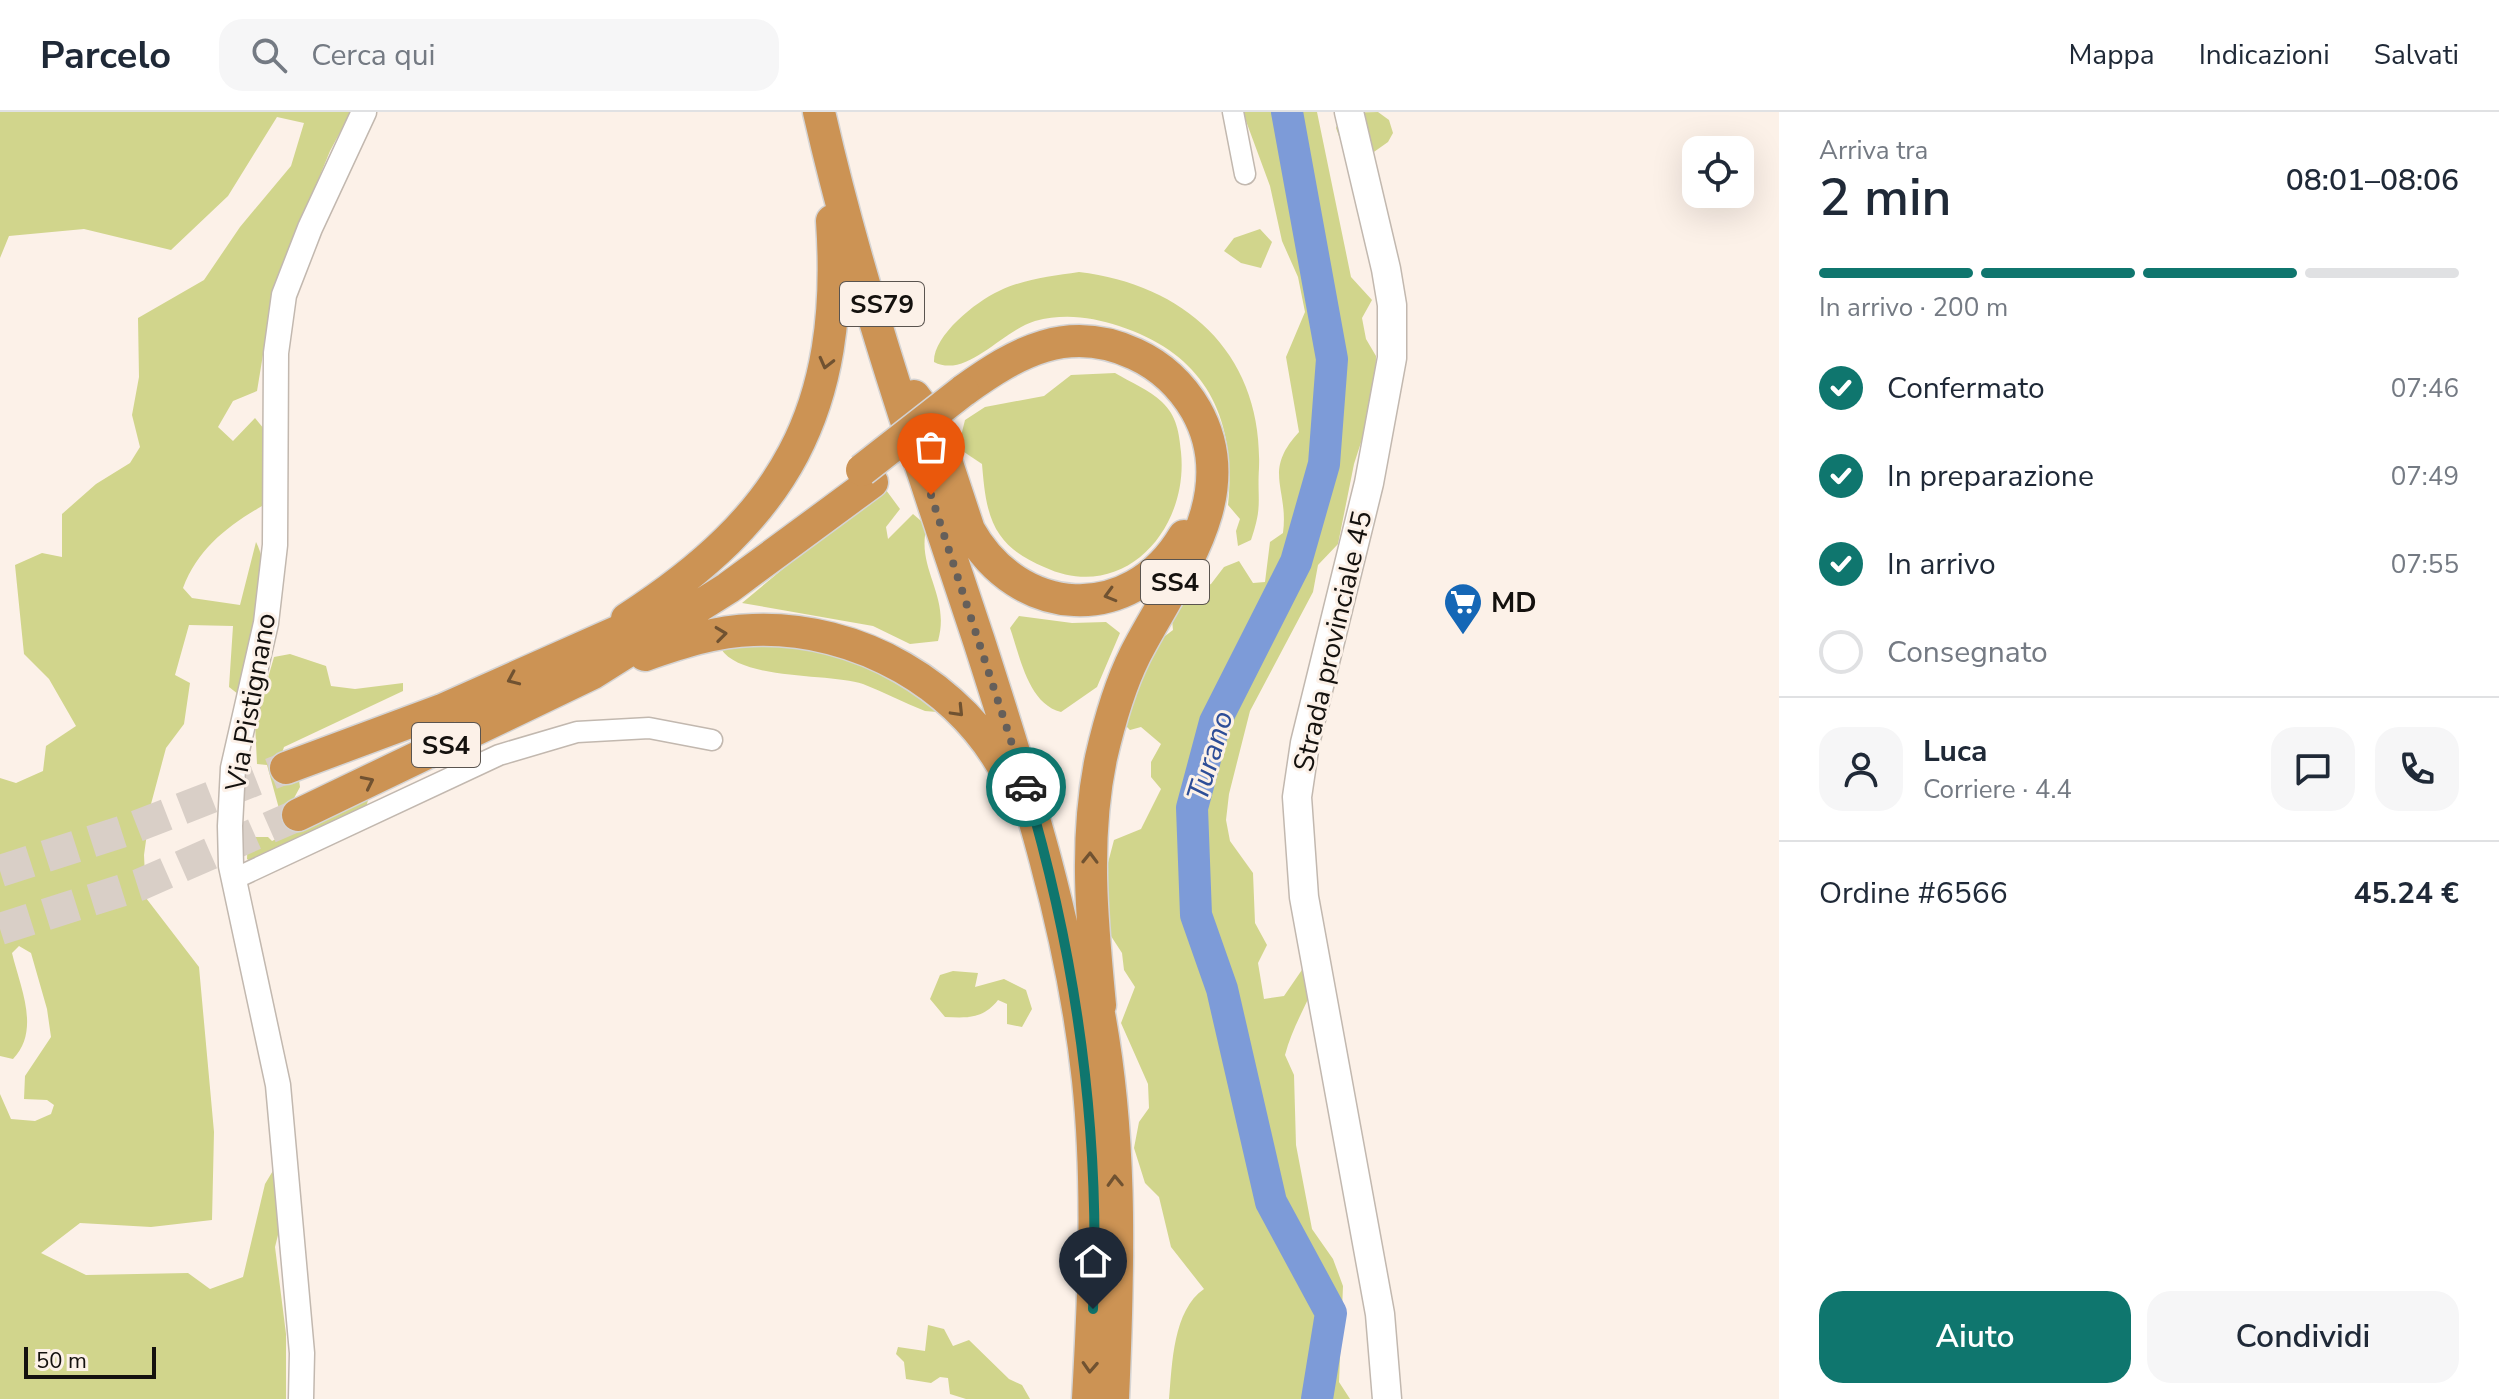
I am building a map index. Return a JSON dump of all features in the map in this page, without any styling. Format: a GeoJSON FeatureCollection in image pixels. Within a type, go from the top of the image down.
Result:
{"type":"FeatureCollection","features":[{"type":"Feature","properties":{"kind":"highway","name":"SS79"},"geometry":{"type":"LineString","coordinates":[[819,112],[863,289],[1027,790],[1049,873]]}},
{"type":"Feature","properties":{"kind":"highway"},"geometry":{"type":"LineString","coordinates":[[589,660],[719,552],[771,491],[794,452],[813,410],[829,355],[835,281],[827,146]]}},
{"type":"Feature","properties":{"kind":"highway","name":"SS79"},"geometry":{"type":"LineString","coordinates":[[844,213],[876,287],[914,396],[1063,855],[1101,1020]]}},
{"type":"Feature","properties":{"kind":"highway","name":"SS4"},"geometry":{"type":"LineString","coordinates":[[968,398],[1026,351],[1063,342],[1113,345],[1154,364],[1180,387],[1199,415],[1210,447],[1213,480],[1204,526],[1129,669],[1101,759],[1093,813],[1090,869],[1101,1020],[1111,1074],[1118,1263],[1113,1399]]}},
{"type":"Feature","properties":{"kind":"highway"},"geometry":{"type":"LineString","coordinates":[[589,660],[728,588],[867,476],[968,398],[1017,372],[1063,356],[1116,361],[1148,376],[1183,415],[1198,462],[1195,509],[1173,553],[1149,577],[1102,598],[1068,600],[1020,585],[995,566],[977,545],[969,530],[933,421],[914,396]]}},
{"type":"Feature","properties":{"kind":"highway","name":"SS4"},"geometry":{"type":"LineString","coordinates":[[286,768],[589,660],[706,635],[749,630],[807,632],[884,655],[941,694],[998,755],[1018,794],[1049,873],[1071,975],[1088,1079],[1094,1279],[1088,1399]]}},
{"type":"Feature","properties":{"kind":"highway","name":"SS4"},"geometry":{"type":"LineString","coordinates":[[298,815],[589,660]]}},
{"type":"Feature","properties":{"kind":"main road","name":"Strada provinciale 45"},"geometry":{"type":"LineString","coordinates":[[1349,112],[1388,281],[1392,358],[1369,483],[1305,743],[1297,797],[1304,897],[1380,1314],[1387,1399]]}},
{"type":"Feature","properties":{"kind":"street","name":"Via Pistignano"},"geometry":{"type":"LineString","coordinates":[[301,1399],[302,1353],[278,1085],[234,879],[230,826],[233,768],[266,623],[275,545],[276,353],[284,295],[310,228],[364,112]]}},
{"type":"Feature","properties":{"kind":"street"},"geometry":{"type":"LineString","coordinates":[[1233,112],[1245,174]]}},
{"type":"Feature","properties":{"kind":"street"},"geometry":{"type":"LineString","coordinates":[[234,879],[499,755],[577,732],[649,728],[712,740]]}},
{"type":"Feature","properties":{"kind":"green space"},"geometry":{"type":"Polygon","coordinates":[[[0,112],[351,112],[330,151],[274,288],[257,391],[233,401],[218,427],[233,441],[255,418],[264,429],[262,506],[237,522],[205,550],[183,588],[192,598],[240,605],[256,542],[264,578],[254,637],[238,694],[229,687],[233,626],[189,625],[175,675],[190,683],[184,724],[166,748],[151,804],[144,855],[146,898],[199,967],[214,1132],[212,1220],[151,1227],[80,1223],[41,1253],[86,1275],[188,1273],[210,1289],[243,1277],[265,1184],[277,1164],[281,1223],[275,1247],[286,1334],[286,1399],[0,1399],[0,1094],[11,1119],[35,1121],[51,1114],[54,1105],[47,1100],[24,1099],[25,1076],[51,1037],[47,1009],[31,953],[19,946],[12,953],[26,1008],[26,1035],[13,1059],[0,1056],[0,778],[16,783],[43,771],[46,746],[76,726],[49,679],[24,654],[15,565],[42,553],[62,557],[62,514],[96,484],[130,463],[140,447],[132,415],[139,377],[138,318],[204,280],[240,227],[291,166],[304,123],[277,117],[228,196],[171,250],[84,229],[9,236],[0,258],[0,112]]]}},
{"type":"Feature","properties":{"kind":"green space"},"geometry":{"type":"Polygon","coordinates":[[[1237,112],[1317,112],[1351,277],[1372,300],[1362,318],[1366,339],[1376,356],[1375,399],[1354,464],[1338,544],[1318,565],[1313,592],[1250,711],[1229,794],[1226,820],[1230,841],[1253,873],[1255,923],[1267,945],[1258,963],[1264,999],[1284,996],[1306,964],[1318,977],[1285,1055],[1294,1075],[1296,1145],[1312,1229],[1333,1259],[1343,1286],[1339,1382],[1350,1399],[1169,1399],[1173,1354],[1180,1324],[1194,1298],[1204,1289],[1171,1247],[1159,1197],[1145,1183],[1134,1148],[1139,1122],[1149,1108],[1148,1084],[1121,1023],[1135,987],[1124,970],[1122,953],[1109,933],[1100,893],[1114,840],[1141,829],[1161,789],[1151,777],[1151,762],[1161,744],[1141,727],[1130,730],[1124,724],[1147,668],[1149,648],[1173,630],[1171,609],[1180,595],[1211,584],[1224,567],[1239,561],[1253,583],[1265,582],[1270,542],[1283,533],[1279,470],[1288,446],[1299,432],[1286,357],[1305,312],[1298,277],[1282,241],[1270,186],[1246,121],[1237,112]]]}},
{"type":"Feature","properties":{"kind":"green space"},"geometry":{"type":"Polygon","coordinates":[[[1378,112],[1389,120],[1393,133],[1388,142],[1371,154],[1344,150],[1336,128],[1342,113],[1378,112]]]}},
{"type":"Feature","properties":{"kind":"green space"},"geometry":{"type":"Polygon","coordinates":[[[1260,229],[1272,242],[1261,268],[1241,263],[1224,251],[1234,238],[1260,229]]]}},
{"type":"Feature","properties":{"kind":"green space"},"geometry":{"type":"Polygon","coordinates":[[[1079,272],[1118,280],[1153,292],[1184,310],[1211,332],[1232,360],[1248,392],[1257,428],[1259,503],[1251,540],[1238,546],[1236,531],[1240,519],[1228,505],[1227,444],[1209,393],[1194,372],[1174,353],[1149,338],[1099,320],[1057,317],[1022,326],[984,352],[959,364],[946,366],[934,362],[940,341],[948,331],[989,296],[1028,281],[1079,272]]]}},
{"type":"Feature","properties":{"kind":"green space"},"geometry":{"type":"Polygon","coordinates":[[[1115,373],[1152,394],[1171,413],[1179,438],[1181,481],[1174,508],[1162,532],[1145,553],[1124,567],[1100,576],[1073,576],[1031,561],[1004,540],[989,510],[982,464],[958,448],[965,420],[985,407],[1044,396],[1071,375],[1115,373]]]}},
{"type":"Feature","properties":{"kind":"green space"},"geometry":{"type":"Polygon","coordinates":[[[886,490],[900,509],[886,527],[888,539],[913,514],[927,526],[925,555],[940,610],[938,641],[910,644],[873,626],[742,603],[861,504],[886,490]]]}},
{"type":"Feature","properties":{"kind":"green space"},"geometry":{"type":"Polygon","coordinates":[[[1019,616],[1072,623],[1106,622],[1120,633],[1097,687],[1061,712],[1041,699],[1027,678],[1010,628],[1019,616]]]}},
{"type":"Feature","properties":{"kind":"green space"},"geometry":{"type":"Polygon","coordinates":[[[753,640],[827,655],[874,671],[896,682],[937,712],[925,711],[863,684],[748,666],[732,659],[721,649],[753,640]]]}},
{"type":"Feature","properties":{"kind":"green space"},"geometry":{"type":"Polygon","coordinates":[[[290,654],[326,666],[331,686],[355,689],[403,683],[403,691],[284,747],[280,759],[299,780],[300,787],[293,800],[301,824],[318,824],[370,793],[364,815],[251,862],[247,859],[248,837],[268,837],[272,841],[286,834],[267,765],[257,764],[255,723],[274,657],[290,654]]]}},
{"type":"Feature","properties":{"kind":"green space"},"geometry":{"type":"Polygon","coordinates":[[[953,971],[978,973],[975,987],[1004,979],[1026,990],[1032,1009],[1022,1027],[1007,1024],[1007,1004],[998,1000],[987,1011],[974,1016],[945,1017],[930,999],[940,975],[953,971]]]}},
{"type":"Feature","properties":{"kind":"green space"},"geometry":{"type":"Polygon","coordinates":[[[928,1325],[944,1329],[953,1346],[969,1340],[1009,1379],[1022,1385],[1030,1399],[966,1399],[950,1394],[948,1378],[940,1377],[931,1383],[906,1379],[904,1362],[896,1354],[898,1347],[925,1351],[928,1325]]]}},
{"type":"Feature","properties":{"kind":"waterway","name":"Turano"},"geometry":{"type":"LineString","coordinates":[[1287,112],[1332,359],[1324,464],[1296,562],[1215,722],[1192,808],[1196,915],[1222,989],[1271,1202],[1331,1313],[1317,1399]]}},
{"type":"Feature","properties":{"kind":"tunnel"},"geometry":{"type":"LineString","coordinates":[[0,871],[127,830],[286,768]]}},
{"type":"Feature","properties":{"kind":"tunnel"},"geometry":{"type":"LineString","coordinates":[[0,929],[139,885],[298,815]]}},
{"type":"Feature","properties":{"kind":"way so far"},"geometry":{"type":"LineString","coordinates":[[931,495],[1026,787]]}},
{"type":"Feature","properties":{"kind":"place","name":"MD"},"geometry":{"type":"Point","coordinates":[1463,636]}},
{"type":"Feature","properties":{"kind":"route"},"geometry":{"type":"LineString","coordinates":[[1026,787],[1071,975],[1088,1079],[1093,1309]]}}]}
